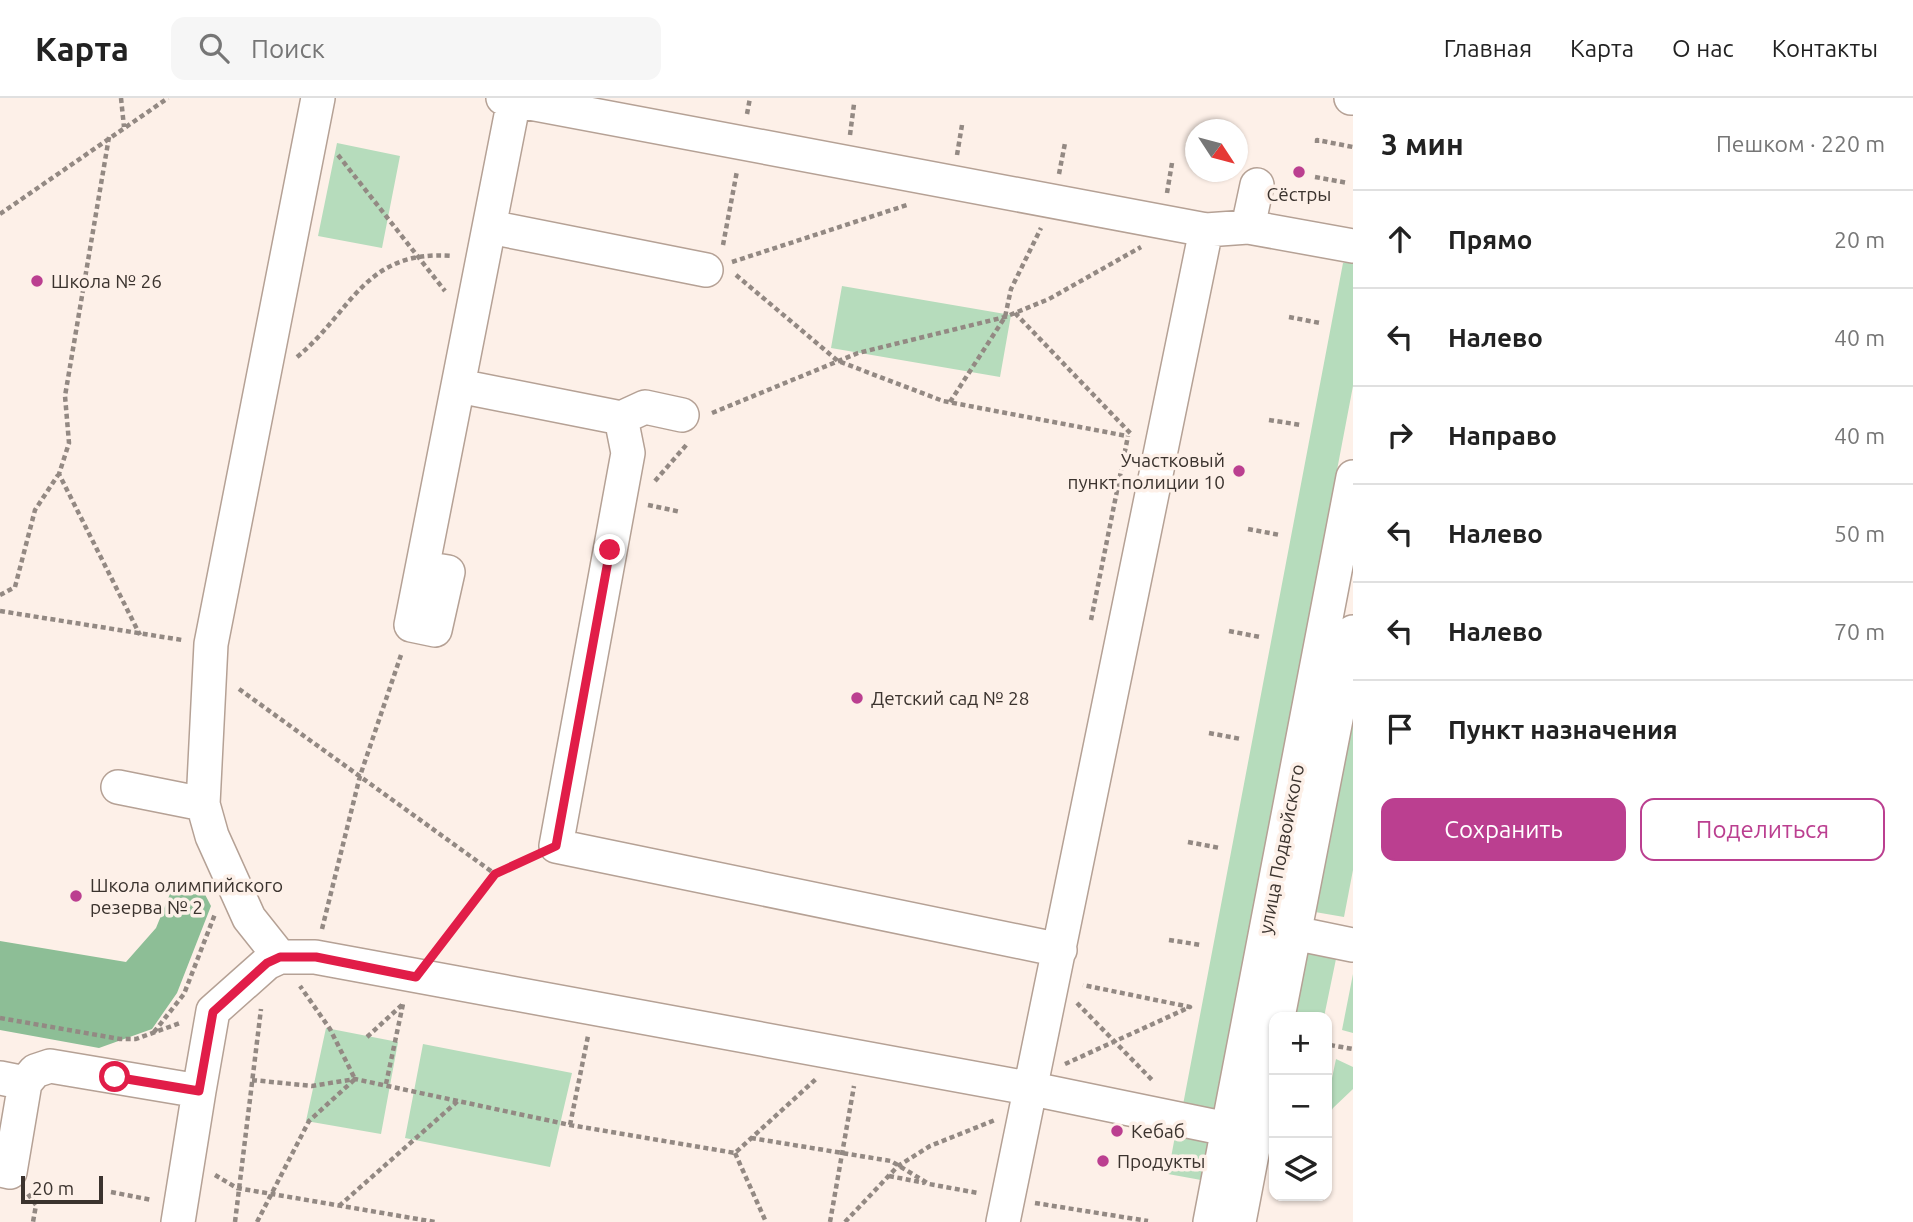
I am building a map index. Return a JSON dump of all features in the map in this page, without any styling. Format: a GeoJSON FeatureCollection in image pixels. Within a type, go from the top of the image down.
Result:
{"type":"FeatureCollection","features":[{"type":"Feature","properties":{"kind":"street"},"geometry":{"type":"LineString","coordinates":[[274,960],[249,918],[212,836],[203,804],[210,656],[318,98]]}},
{"type":"Feature","properties":{"kind":"street"},"geometry":{"type":"LineString","coordinates":[[411,625],[491,227],[508,99],[1206,230],[1248,227],[1353,246]]}},
{"type":"Feature","properties":{"kind":"street"},"geometry":{"type":"LineString","coordinates":[[1248,227],[1256,185]]}},
{"type":"Feature","properties":{"kind":"street"},"geometry":{"type":"LineString","coordinates":[[491,227],[714,267]]}},
{"type":"Feature","properties":{"kind":"street"},"geometry":{"type":"LineString","coordinates":[[1006,1210],[1206,230]]}},
{"type":"Feature","properties":{"kind":"street"},"geometry":{"type":"LineString","coordinates":[[459,386],[621,418],[645,407],[700,421]]}},
{"type":"Feature","properties":{"kind":"street"},"geometry":{"type":"LineString","coordinates":[[621,418],[628,453],[556,846],[1057,965]]}},
{"type":"Feature","properties":{"kind":"street","name":"улица Подвойского"},"geometry":{"type":"LineString","coordinates":[[1239,1222],[1241,1133],[1353,477]]}},
{"type":"Feature","properties":{"kind":"street","name":"улица Подвойского"},"geometry":{"type":"LineString","coordinates":[[1279,1012],[1353,632]]}},
{"type":"Feature","properties":{"kind":"street"},"geometry":{"type":"LineString","coordinates":[[118,787],[203,804]]}},
{"type":"Feature","properties":{"kind":"street"},"geometry":{"type":"LineString","coordinates":[[1294,933],[1353,945]]}},
{"type":"Feature","properties":{"kind":"street"},"geometry":{"type":"LineString","coordinates":[[180,1214],[213,1012],[274,960],[316,957],[410,990],[593,1009],[1032,1090],[1241,1133]]}},
{"type":"Feature","properties":{"kind":"street","name":"улица Подвойского"},"geometry":{"type":"LineString","coordinates":[[1210,1222],[1269,1053]]}},
{"type":"Feature","properties":{"kind":"street"},"geometry":{"type":"LineString","coordinates":[[0,1170],[10,1172],[13,1081],[36,1071],[50,1066],[199,1091]]}},
{"type":"Feature","properties":{"kind":"path"},"geometry":{"type":"LineString","coordinates":[[121,98],[124,127]]}},
{"type":"Feature","properties":{"kind":"path"},"geometry":{"type":"LineString","coordinates":[[0,214],[168,98]]}},
{"type":"Feature","properties":{"kind":"path"},"geometry":{"type":"LineString","coordinates":[[0,595],[15,587],[35,510],[58,474],[69,443],[65,396],[109,137]]}},
{"type":"Feature","properties":{"kind":"path"},"geometry":{"type":"LineString","coordinates":[[1317,143],[1317,140],[1353,147]]}},
{"type":"Feature","properties":{"kind":"path"},"geometry":{"type":"LineString","coordinates":[[714,267],[720,258],[742,144]]}},
{"type":"Feature","properties":{"kind":"path"},"geometry":{"type":"LineString","coordinates":[[337,154],[471,325]]}},
{"type":"Feature","properties":{"kind":"path"},"geometry":{"type":"LineString","coordinates":[[1315,177],[1348,183]]}},
{"type":"Feature","properties":{"kind":"path"},"geometry":{"type":"LineString","coordinates":[[950,402],[1005,317],[1011,289],[1054,201]]}},
{"type":"Feature","properties":{"kind":"path"},"geometry":{"type":"LineString","coordinates":[[714,267],[909,204]]}},
{"type":"Feature","properties":{"kind":"path"},"geometry":{"type":"LineString","coordinates":[[654,483],[700,421],[858,353],[1005,317],[1049,299],[1138,251],[1161,221]]}},
{"type":"Feature","properties":{"kind":"path"},"geometry":{"type":"LineString","coordinates":[[262,386],[308,348],[367,280],[419,257],[484,259]]}},
{"type":"Feature","properties":{"kind":"path"},"geometry":{"type":"LineString","coordinates":[[714,267],[838,361],[950,402],[1129,434]]}},
{"type":"Feature","properties":{"kind":"path"},"geometry":{"type":"LineString","coordinates":[[1015,313],[1159,464]]}},
{"type":"Feature","properties":{"kind":"path"},"geometry":{"type":"LineString","coordinates":[[1289,317],[1320,323]]}},
{"type":"Feature","properties":{"kind":"path"},"geometry":{"type":"LineString","coordinates":[[1269,420],[1301,425]]}},
{"type":"Feature","properties":{"kind":"path"},"geometry":{"type":"LineString","coordinates":[[1091,620],[1129,434]]}},
{"type":"Feature","properties":{"kind":"path"},"geometry":{"type":"LineString","coordinates":[[58,474],[140,635]]}},
{"type":"Feature","properties":{"kind":"path"},"geometry":{"type":"LineString","coordinates":[[1248,529],[1280,535]]}},
{"type":"Feature","properties":{"kind":"path"},"geometry":{"type":"LineString","coordinates":[[0,611],[140,635],[210,656],[360,776],[495,874]]}},
{"type":"Feature","properties":{"kind":"path"},"geometry":{"type":"LineString","coordinates":[[316,957],[360,776],[411,625]]}},
{"type":"Feature","properties":{"kind":"path"},"geometry":{"type":"LineString","coordinates":[[1228,631],[1260,637]]}},
{"type":"Feature","properties":{"kind":"path"},"geometry":{"type":"LineString","coordinates":[[1209,733],[1241,739]]}},
{"type":"Feature","properties":{"kind":"path"},"geometry":{"type":"LineString","coordinates":[[1188,842],[1220,848]]}},
{"type":"Feature","properties":{"kind":"path"},"geometry":{"type":"LineString","coordinates":[[367,1037],[410,990],[495,874],[556,846]]}},
{"type":"Feature","properties":{"kind":"path"},"geometry":{"type":"LineString","coordinates":[[155,1032],[184,994],[217,908]]}},
{"type":"Feature","properties":{"kind":"path"},"geometry":{"type":"LineString","coordinates":[[1169,940],[1201,946]]}},
{"type":"Feature","properties":{"kind":"path"},"geometry":{"type":"LineString","coordinates":[[274,960],[330,1029],[355,1079]]}},
{"type":"Feature","properties":{"kind":"path"},"geometry":{"type":"LineString","coordinates":[[235,1222],[252,1080],[274,960]]}},
{"type":"Feature","properties":{"kind":"path"},"geometry":{"type":"LineString","coordinates":[[845,1222],[898,1166],[930,1146],[1114,1043],[1190,1007],[1057,965]]}},
{"type":"Feature","properties":{"kind":"path"},"geometry":{"type":"LineString","coordinates":[[1057,965],[1114,1043],[1162,1090]]}},
{"type":"Feature","properties":{"kind":"path"},"geometry":{"type":"LineString","coordinates":[[386,1084],[410,990]]}},
{"type":"Feature","properties":{"kind":"path"},"geometry":{"type":"LineString","coordinates":[[570,1125],[593,1009]]}},
{"type":"Feature","properties":{"kind":"path"},"geometry":{"type":"LineString","coordinates":[[0,1018],[120,1039],[136,1039],[213,1012]]}},
{"type":"Feature","properties":{"kind":"path"},"geometry":{"type":"LineString","coordinates":[[1332,1045],[1353,1049]]}},
{"type":"Feature","properties":{"kind":"path"},"geometry":{"type":"LineString","coordinates":[[735,1153],[852,1056]]}},
{"type":"Feature","properties":{"kind":"path"},"geometry":{"type":"LineString","coordinates":[[830,1222],[842,1153],[852,1056]]}},
{"type":"Feature","properties":{"kind":"path"},"geometry":{"type":"LineString","coordinates":[[257,1222],[309,1121],[355,1079]]}},
{"type":"Feature","properties":{"kind":"path"},"geometry":{"type":"LineString","coordinates":[[252,1080],[312,1086],[355,1079],[570,1125],[735,1153]]}},
{"type":"Feature","properties":{"kind":"path"},"geometry":{"type":"LineString","coordinates":[[339,1206],[459,1100]]}},
{"type":"Feature","properties":{"kind":"path"},"geometry":{"type":"LineString","coordinates":[[750,1138],[891,1161],[929,1184]]}},
{"type":"Feature","properties":{"kind":"path"},"geometry":{"type":"LineString","coordinates":[[735,1153],[766,1222]]}},
{"type":"Feature","properties":{"kind":"path"},"geometry":{"type":"LineString","coordinates":[[188,1159],[237,1188],[435,1222]]}},
{"type":"Feature","properties":{"kind":"path"},"geometry":{"type":"LineString","coordinates":[[888,1176],[929,1184],[1006,1210],[1149,1221]]}},
{"type":"Feature","properties":{"kind":"path"},"geometry":{"type":"LineString","coordinates":[[111,1192],[180,1214]]}},
{"type":"Feature","properties":{"kind":"path"},"geometry":{"type":"LineString","coordinates":[[33,1222],[34,1212]]}},
{"type":"Feature","properties":{"kind":"green space"},"geometry":{"type":"Polygon","coordinates":[[[337,143],[400,156],[382,248],[318,236],[337,143]]]}},
{"type":"Feature","properties":{"kind":"green space"},"geometry":{"type":"Polygon","coordinates":[[[1353,261],[1353,386],[1214,1117],[1182,1110],[1343,263],[1353,261]]]}},
{"type":"Feature","properties":{"kind":"green space"},"geometry":{"type":"Polygon","coordinates":[[[842,286],[1011,315],[1000,377],[831,348],[842,286]]]}},
{"type":"Feature","properties":{"kind":"green space"},"geometry":{"type":"Polygon","coordinates":[[[1353,714],[1353,870],[1344,917],[1315,912],[1353,714]]]}},
{"type":"Feature","properties":{"kind":"green space"},"geometry":{"type":"Polygon","coordinates":[[[198,881],[211,906],[177,993],[152,1029],[99,1048],[0,1030],[0,941],[126,962],[156,928],[174,884],[198,881]]]}},
{"type":"Feature","properties":{"kind":"green space"},"geometry":{"type":"Polygon","coordinates":[[[1307,953],[1336,959],[1325,1012],[1296,1012],[1307,953]]]}},
{"type":"Feature","properties":{"kind":"green space"},"geometry":{"type":"Polygon","coordinates":[[[1353,974],[1353,1033],[1342,1030],[1353,974]]]}},
{"type":"Feature","properties":{"kind":"green space"},"geometry":{"type":"Polygon","coordinates":[[[326,1028],[398,1042],[381,1134],[306,1121],[326,1028]]]}},
{"type":"Feature","properties":{"kind":"green space"},"geometry":{"type":"Polygon","coordinates":[[[423,1044],[572,1073],[550,1167],[405,1138],[423,1044]]]}},
{"type":"Feature","properties":{"kind":"green space"},"geometry":{"type":"Polygon","coordinates":[[[1336,1059],[1353,1067],[1353,1089],[1332,1110],[1332,1078],[1336,1059]]]}},
{"type":"Feature","properties":{"kind":"green space"},"geometry":{"type":"Polygon","coordinates":[[[1175,1136],[1208,1141],[1201,1180],[1168,1174],[1175,1136]]]}},
{"type":"Feature","properties":{"kind":"place","name":"Сёстры"},"geometry":{"type":"Point","coordinates":[1299,172]}},
{"type":"Feature","properties":{"kind":"place","name":"Школа № 26"},"geometry":{"type":"Point","coordinates":[37,281]}},
{"type":"Feature","properties":{"kind":"place","name":"Участковый пункт полиции 10"},"geometry":{"type":"Point","coordinates":[1239,471]}},
{"type":"Feature","properties":{"kind":"place","name":"Детский сад № 28"},"geometry":{"type":"Point","coordinates":[857,698]}},
{"type":"Feature","properties":{"kind":"place","name":"Школа олимпийского резерва № 2"},"geometry":{"type":"Point","coordinates":[76,896]}},
{"type":"Feature","properties":{"kind":"place","name":"Кебаб"},"geometry":{"type":"Point","coordinates":[1117,1131]}},
{"type":"Feature","properties":{"kind":"place","name":"Продукты"},"geometry":{"type":"Point","coordinates":[1103,1161]}},
{"type":"Feature","properties":{"kind":"route"},"geometry":{"type":"LineString","coordinates":[[115,1077],[199,1091],[213,1012],[267,963],[280,957],[316,957],[416,977],[495,874],[556,846],[610,550]]}}]}
